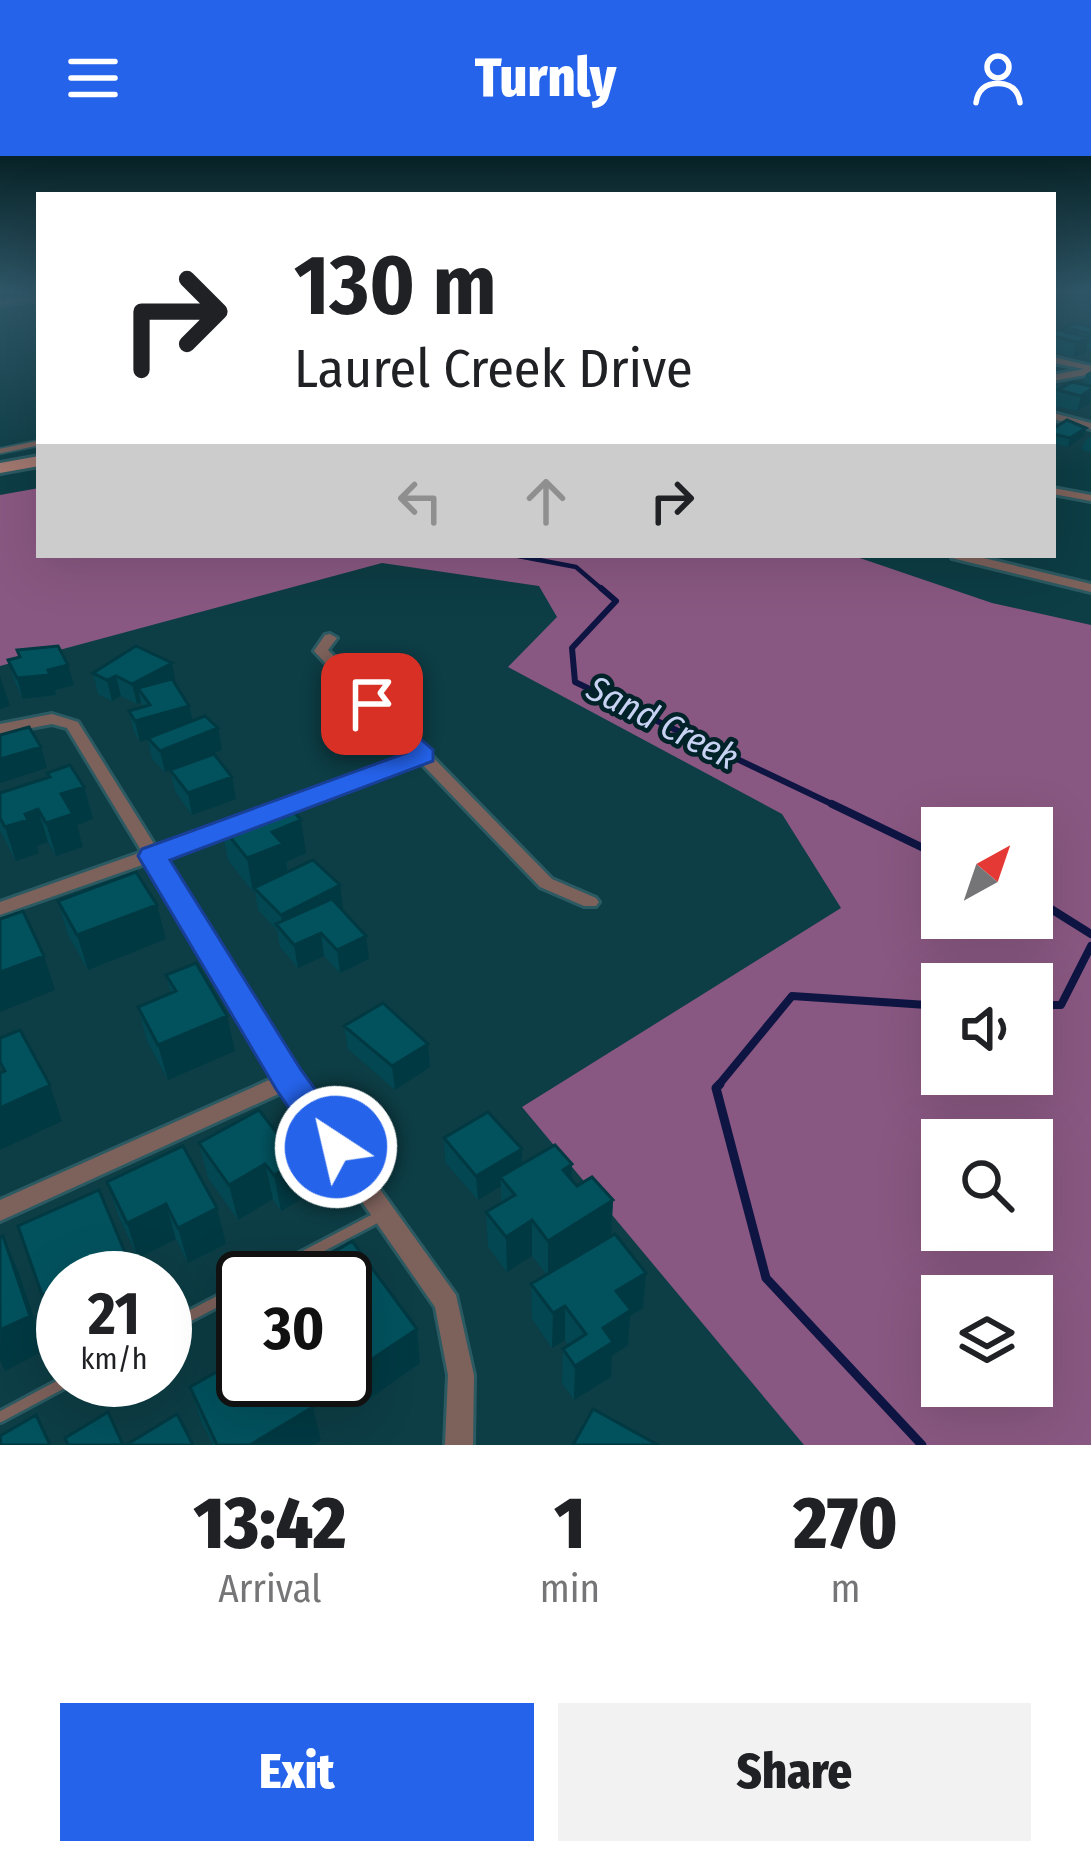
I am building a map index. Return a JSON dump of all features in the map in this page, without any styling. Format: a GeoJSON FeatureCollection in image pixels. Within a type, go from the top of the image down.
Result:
{"type":"FeatureCollection","features":[{"type":"Feature","properties":{"kind":"main road"},"geometry":{"type":"LineString","coordinates":[[0,468],[36,462]]}},
{"type":"Feature","properties":{"kind":"street"},"geometry":{"type":"LineString","coordinates":[[1056,361],[1091,369]]}},
{"type":"Feature","properties":{"kind":"street"},"geometry":{"type":"LineString","coordinates":[[1056,377],[1091,369]]}},
{"type":"Feature","properties":{"kind":"street"},"geometry":{"type":"LineString","coordinates":[[1056,417],[1091,426]]}},
{"type":"Feature","properties":{"kind":"street"},"geometry":{"type":"LineString","coordinates":[[1056,492],[1091,498]]}},
{"type":"Feature","properties":{"kind":"street"},"geometry":{"type":"LineString","coordinates":[[968,558],[1091,589]]}},
{"type":"Feature","properties":{"kind":"street"},"geometry":{"type":"LineString","coordinates":[[330,638],[321,651],[546,883],[590,902]]}},
{"type":"Feature","properties":{"kind":"street"},"geometry":{"type":"LineString","coordinates":[[0,729],[52,718],[73,725],[289,1080],[447,1303],[461,1375],[459,1445]]}},
{"type":"Feature","properties":{"kind":"street"},"geometry":{"type":"LineString","coordinates":[[0,909],[423,756]]}},
{"type":"Feature","properties":{"kind":"street"},"geometry":{"type":"LineString","coordinates":[[0,1211],[289,1080]]}},
{"type":"Feature","properties":{"kind":"lane"},"geometry":{"type":"LineString","coordinates":[[0,451],[36,444]]}},
{"type":"Feature","properties":{"kind":"lane"},"geometry":{"type":"LineString","coordinates":[[313,1251],[384,1214]]}},
{"type":"Feature","properties":{"kind":"lane"},"geometry":{"type":"LineString","coordinates":[[0,1417],[36,1398]]}},
{"type":"Feature","properties":{"kind":"shaded area"},"geometry":{"type":"Polygon","coordinates":[[[36,489],[36,558],[860,558],[992,603],[1091,625],[1091,1445],[804,1445],[522,1107],[841,908],[782,814],[508,667],[557,617],[539,586],[382,563],[0,666],[0,495],[36,489]]]}},
{"type":"Feature","properties":{"kind":"building"},"geometry":{"type":"Polygon","coordinates":[[[1072,382],[1091,389],[1081,396],[1058,390],[1072,382]]]}},
{"type":"Feature","properties":{"kind":"building"},"geometry":{"type":"Polygon","coordinates":[[[1067,420],[1086,428],[1070,438],[1056,435],[1056,427],[1067,420]]]}},
{"type":"Feature","properties":{"kind":"building"},"geometry":{"type":"Polygon","coordinates":[[[58,646],[68,665],[48,670],[50,675],[17,678],[8,660],[20,657],[17,650],[58,646]]]}},
{"type":"Feature","properties":{"kind":"building"},"geometry":{"type":"Polygon","coordinates":[[[136,646],[172,663],[132,684],[93,673],[136,646]]]}},
{"type":"Feature","properties":{"kind":"building"},"geometry":{"type":"Polygon","coordinates":[[[172,679],[189,706],[135,721],[129,711],[150,705],[138,688],[172,679]]]}},
{"type":"Feature","properties":{"kind":"building"},"geometry":{"type":"Polygon","coordinates":[[[205,716],[218,728],[160,751],[148,738],[205,716]]]}},
{"type":"Feature","properties":{"kind":"building"},"geometry":{"type":"Polygon","coordinates":[[[29,727],[41,747],[0,759],[0,735],[29,727]]]}},
{"type":"Feature","properties":{"kind":"building"},"geometry":{"type":"Polygon","coordinates":[[[214,754],[232,777],[188,793],[170,770],[214,754]]]}},
{"type":"Feature","properties":{"kind":"building"},"geometry":{"type":"Polygon","coordinates":[[[70,765],[84,787],[61,794],[73,814],[46,823],[38,809],[25,814],[28,820],[5,827],[0,818],[0,793],[50,777],[47,773],[70,765]]]}},
{"type":"Feature","properties":{"kind":"building"},"geometry":{"type":"Polygon","coordinates":[[[284,801],[301,820],[272,832],[283,844],[247,858],[221,826],[284,801]]]}},
{"type":"Feature","properties":{"kind":"building"},"geometry":{"type":"Polygon","coordinates":[[[313,860],[340,885],[281,915],[254,888],[313,860]]]}},
{"type":"Feature","properties":{"kind":"building"},"geometry":{"type":"Polygon","coordinates":[[[136,872],[157,905],[77,935],[58,901],[136,872]]]}},
{"type":"Feature","properties":{"kind":"building"},"geometry":{"type":"Polygon","coordinates":[[[332,899],[366,936],[337,950],[321,933],[294,945],[276,924],[332,899]]]}},
{"type":"Feature","properties":{"kind":"building"},"geometry":{"type":"Polygon","coordinates":[[[23,911],[44,956],[0,972],[0,919],[23,911]]]}},
{"type":"Feature","properties":{"kind":"building"},"geometry":{"type":"Polygon","coordinates":[[[196,963],[227,1016],[158,1045],[138,1007],[176,991],[166,975],[196,963]]]}},
{"type":"Feature","properties":{"kind":"building"},"geometry":{"type":"Polygon","coordinates":[[[383,1003],[428,1044],[392,1066],[344,1026],[383,1003]]]}},
{"type":"Feature","properties":{"kind":"building"},"geometry":{"type":"Polygon","coordinates":[[[20,1030],[50,1085],[0,1108],[0,1073],[5,1071],[0,1038],[20,1030]]]}},
{"type":"Feature","properties":{"kind":"building"},"geometry":{"type":"Polygon","coordinates":[[[259,1110],[276,1132],[285,1127],[308,1156],[274,1175],[265,1164],[229,1185],[199,1143],[259,1110]]]}},
{"type":"Feature","properties":{"kind":"building"},"geometry":{"type":"Polygon","coordinates":[[[488,1112],[522,1149],[476,1176],[444,1138],[488,1112]]]}},
{"type":"Feature","properties":{"kind":"building"},"geometry":{"type":"Polygon","coordinates":[[[555,1145],[572,1164],[563,1170],[577,1186],[592,1177],[613,1200],[548,1241],[532,1220],[506,1237],[486,1212],[515,1195],[500,1177],[555,1145]]]}},
{"type":"Feature","properties":{"kind":"building"},"geometry":{"type":"Polygon","coordinates":[[[183,1146],[217,1208],[178,1228],[166,1204],[127,1223],[107,1182],[183,1146]]]}},
{"type":"Feature","properties":{"kind":"building"},"geometry":{"type":"Polygon","coordinates":[[[99,1190],[124,1251],[36,1251],[36,1278],[18,1226],[99,1190]]]}},
{"type":"Feature","properties":{"kind":"building"},"geometry":{"type":"Polygon","coordinates":[[[615,1234],[646,1273],[616,1291],[631,1310],[603,1328],[613,1342],[575,1366],[563,1349],[586,1334],[565,1306],[553,1313],[531,1284],[615,1234]]]}},
{"type":"Feature","properties":{"kind":"building"},"geometry":{"type":"Polygon","coordinates":[[[0,1237],[30,1316],[0,1330],[0,1237]]]}},
{"type":"Feature","properties":{"kind":"building"},"geometry":{"type":"Polygon","coordinates":[[[352,1241],[359,1251],[336,1251],[352,1241]]]}},
{"type":"Feature","properties":{"kind":"building"},"geometry":{"type":"Polygon","coordinates":[[[372,1268],[417,1329],[372,1359],[372,1268]]]}},
{"type":"Feature","properties":{"kind":"building"},"geometry":{"type":"Polygon","coordinates":[[[216,1372],[216,1407],[313,1407],[250,1445],[217,1445],[192,1386],[216,1372]]]}},
{"type":"Feature","properties":{"kind":"building"},"geometry":{"type":"Polygon","coordinates":[[[593,1409],[658,1445],[573,1445],[593,1409]]]}},
{"type":"Feature","properties":{"kind":"building"},"geometry":{"type":"Polygon","coordinates":[[[108,1412],[123,1445],[68,1445],[65,1438],[108,1412]]]}},
{"type":"Feature","properties":{"kind":"building"},"geometry":{"type":"Polygon","coordinates":[[[177,1414],[193,1445],[126,1445],[177,1414]]]}},
{"type":"Feature","properties":{"kind":"building"},"geometry":{"type":"Polygon","coordinates":[[[36,1415],[50,1445],[1,1445],[0,1436],[36,1415]]]}},
{"type":"Feature","properties":{"kind":"waterway","name":"Sand Creek"},"geometry":{"type":"LineString","coordinates":[[529,558],[576,567],[604,591]]}},
{"type":"Feature","properties":{"kind":"waterway","name":"Sand Creek"},"geometry":{"type":"LineString","coordinates":[[601,588],[616,601],[572,648],[575,682],[838,807]]}},
{"type":"Feature","properties":{"kind":"waterway","name":"Sand Creek"},"geometry":{"type":"LineString","coordinates":[[832,804],[921,847]]}},
{"type":"Feature","properties":{"kind":"waterway","name":"Sand Creek"},"geometry":{"type":"LineString","coordinates":[[1053,910],[1091,934]]}},
{"type":"Feature","properties":{"kind":"waterway","name":"Sand Creek"},"geometry":{"type":"LineString","coordinates":[[1053,1005],[1061,1005],[1091,946]]}},
{"type":"Feature","properties":{"kind":"waterway","name":"Sand Creek"},"geometry":{"type":"LineString","coordinates":[[717,1087],[792,996],[921,1005]]}},
{"type":"Feature","properties":{"kind":"waterway","name":"Sand Creek"},"geometry":{"type":"LineString","coordinates":[[717,1087],[720,1084]]}},
{"type":"Feature","properties":{"kind":"waterway","name":"Sand Creek"},"geometry":{"type":"LineString","coordinates":[[717,1087],[766,1278],[922,1445]]}},
{"type":"Feature","properties":{"kind":"route"},"geometry":{"type":"LineString","coordinates":[[336,1147],[289,1080],[153,856],[423,756],[372,704]]}}]}
